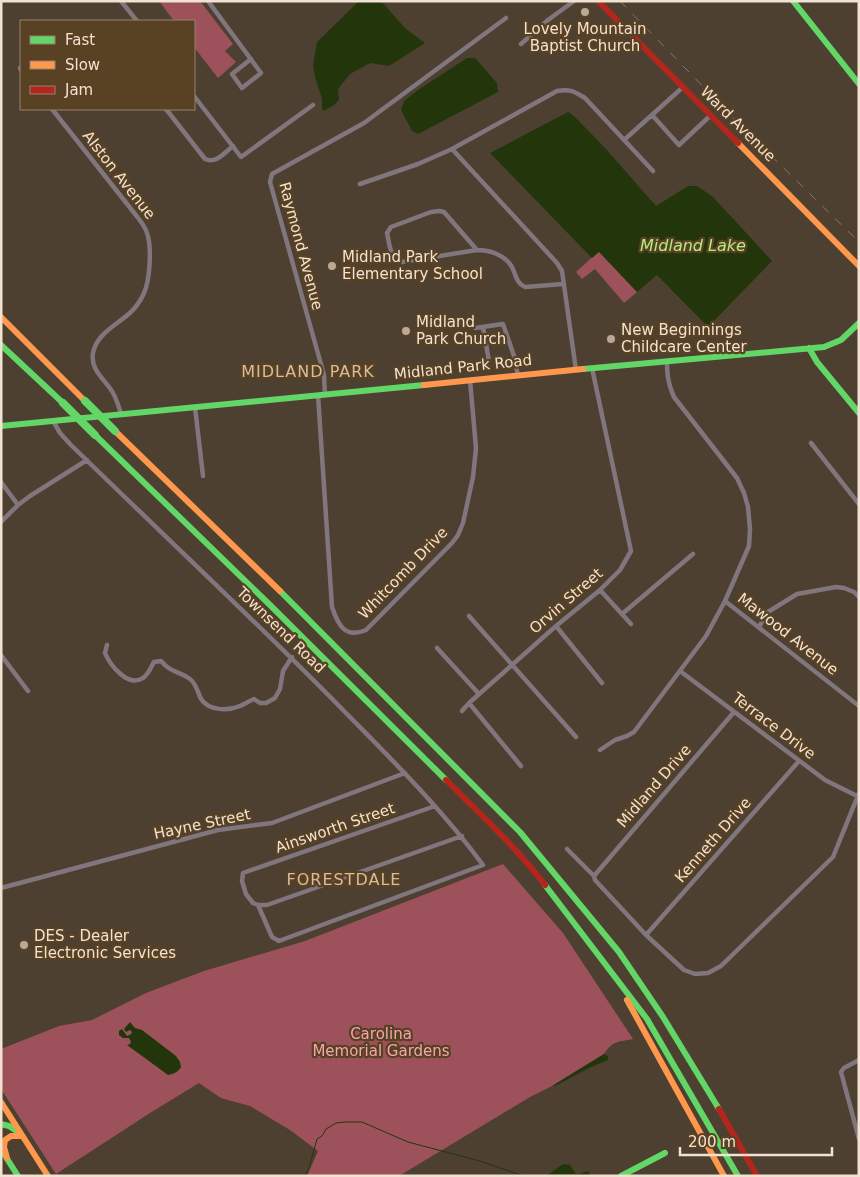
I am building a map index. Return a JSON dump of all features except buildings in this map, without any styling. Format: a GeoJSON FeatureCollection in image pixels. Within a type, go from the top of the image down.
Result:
{"type":"FeatureCollection","features":[{"type":"Feature","properties":{"kind":"main road","name":"Ward Avenue"},"geometry":{"type":"LineString","coordinates":[[598,1],[859,266]]}},
{"type":"Feature","properties":{"kind":"main road"},"geometry":{"type":"LineString","coordinates":[[793,1],[859,84]]}},
{"type":"Feature","properties":{"kind":"main road"},"geometry":{"type":"LineString","coordinates":[[1,317],[256,567],[520,832],[619,952],[663,1016],[761,1176]]}},
{"type":"Feature","properties":{"kind":"main road","name":"Midland Park Road"},"geometry":{"type":"LineString","coordinates":[[1,426],[667,360],[824,347],[841,340],[859,323]]}},
{"type":"Feature","properties":{"kind":"main road"},"geometry":{"type":"LineString","coordinates":[[1,345],[270,604],[480,814],[534,872],[609,968],[646,1020],[738,1176]]}},
{"type":"Feature","properties":{"kind":"main road"},"geometry":{"type":"LineString","coordinates":[[809,348],[817,362],[859,413]]}},
{"type":"Feature","properties":{"kind":"main road"},"geometry":{"type":"LineString","coordinates":[[609,968],[724,1176]]}},
{"type":"Feature","properties":{"kind":"main road"},"geometry":{"type":"LineString","coordinates":[[1,1102],[48,1176]]}},
{"type":"Feature","properties":{"kind":"main road"},"geometry":{"type":"LineString","coordinates":[[1,1124],[10,1126],[22,1136]]}},
{"type":"Feature","properties":{"kind":"main road"},"geometry":{"type":"LineString","coordinates":[[732,1131],[757,1176]]}},
{"type":"Feature","properties":{"kind":"main road"},"geometry":{"type":"LineString","coordinates":[[6,1158],[3,1145],[6,1138],[10,1135],[22,1136]]}},
{"type":"Feature","properties":{"kind":"main road"},"geometry":{"type":"LineString","coordinates":[[1,1150],[18,1176]]}},
{"type":"Feature","properties":{"kind":"main road"},"geometry":{"type":"LineString","coordinates":[[621,1176],[665,1153]]}},
{"type":"Feature","properties":{"kind":"street"},"geometry":{"type":"LineString","coordinates":[[121,1],[136,20]]}},
{"type":"Feature","properties":{"kind":"street"},"geometry":{"type":"LineString","coordinates":[[208,1],[261,73],[242,88],[232,74],[250,59]]}},
{"type":"Feature","properties":{"kind":"street"},"geometry":{"type":"LineString","coordinates":[[520,44],[574,1]]}},
{"type":"Feature","properties":{"kind":"street","name":"Raymond Avenue"},"geometry":{"type":"LineString","coordinates":[[331,592],[322,395],[324,375],[270,182],[272,174],[364,123],[506,18]]}},
{"type":"Feature","properties":{"kind":"street"},"geometry":{"type":"LineString","coordinates":[[624,140],[683,87]]}},
{"type":"Feature","properties":{"kind":"street"},"geometry":{"type":"LineString","coordinates":[[360,184],[418,164],[452,149],[557,91],[567,90],[574,91],[584,98],[653,171]]}},
{"type":"Feature","properties":{"kind":"street"},"geometry":{"type":"LineString","coordinates":[[195,97],[241,158],[313,105]]}},
{"type":"Feature","properties":{"kind":"street","name":"Alston Avenue"},"geometry":{"type":"LineString","coordinates":[[53,110],[135,214],[147,232],[150,260],[145,291],[140,302],[110,327],[96,345],[93,355],[95,368],[112,392],[121,414]]}},
{"type":"Feature","properties":{"kind":"street"},"geometry":{"type":"LineString","coordinates":[[167,110],[209,161],[215,160],[233,146]]}},
{"type":"Feature","properties":{"kind":"street"},"geometry":{"type":"LineString","coordinates":[[652,115],[679,145],[711,116]]}},
{"type":"Feature","properties":{"kind":"street"},"geometry":{"type":"LineString","coordinates":[[452,149],[557,263],[562,271],[576,370]]}},
{"type":"Feature","properties":{"kind":"street"},"geometry":{"type":"LineString","coordinates":[[477,250],[444,212],[439,211],[431,212],[391,227],[387,233],[392,253],[396,259],[402,262],[486,250],[500,256],[511,266],[520,285],[525,287],[564,284]]}},
{"type":"Feature","properties":{"kind":"street"},"geometry":{"type":"LineString","coordinates":[[475,328],[503,324],[514,356],[518,376]]}},
{"type":"Feature","properties":{"kind":"street"},"geometry":{"type":"LineString","coordinates":[[483,327],[489,361]]}},
{"type":"Feature","properties":{"kind":"street"},"geometry":{"type":"LineString","coordinates":[[600,750],[615,740],[634,732],[706,636],[725,601],[749,546],[748,507],[744,493],[737,478],[674,397],[667,378],[667,360]]}},
{"type":"Feature","properties":{"kind":"street","name":"Orvin Street"},"geometry":{"type":"LineString","coordinates":[[462,711],[556,626],[600,590],[620,570],[631,551],[592,368]]}},
{"type":"Feature","properties":{"kind":"street","name":"Whitcomb Drive"},"geometry":{"type":"LineString","coordinates":[[331,592],[332,607],[337,622],[342,628],[349,633],[357,634],[366,630],[458,535],[463,523],[473,477],[476,448],[470,380]]}},
{"type":"Feature","properties":{"kind":"street"},"geometry":{"type":"LineString","coordinates":[[195,407],[204,476]]}},
{"type":"Feature","properties":{"kind":"street","name":"Townsend Road"},"geometry":{"type":"LineString","coordinates":[[53,421],[60,433],[87,460],[292,658],[405,772],[462,836],[483,865],[279,941],[272,937],[258,905]]}},
{"type":"Feature","properties":{"kind":"street"},"geometry":{"type":"LineString","coordinates":[[811,443],[859,504]]}},
{"type":"Feature","properties":{"kind":"street"},"geometry":{"type":"LineString","coordinates":[[1,522],[30,496],[87,460]]}},
{"type":"Feature","properties":{"kind":"street"},"geometry":{"type":"LineString","coordinates":[[1,482],[18,505]]}},
{"type":"Feature","properties":{"kind":"street"},"geometry":{"type":"LineString","coordinates":[[622,614],[693,554]]}},
{"type":"Feature","properties":{"kind":"street"},"geometry":{"type":"LineString","coordinates":[[759,627],[768,612],[797,594],[836,586],[854,592],[859,596]]}},
{"type":"Feature","properties":{"kind":"street"},"geometry":{"type":"LineString","coordinates":[[600,590],[631,624]]}},
{"type":"Feature","properties":{"kind":"street","name":"Mawood Avenue"},"geometry":{"type":"LineString","coordinates":[[725,601],[859,706]]}},
{"type":"Feature","properties":{"kind":"street"},"geometry":{"type":"LineString","coordinates":[[469,616],[576,737]]}},
{"type":"Feature","properties":{"kind":"street"},"geometry":{"type":"LineString","coordinates":[[556,626],[602,683]]}},
{"type":"Feature","properties":{"kind":"street"},"geometry":{"type":"LineString","coordinates":[[107,645],[105,653],[109,663],[122,675],[137,681],[145,677],[154,662],[161,661],[167,668],[192,680],[207,706],[218,709],[241,706],[254,699],[266,703],[275,698],[280,689],[283,671],[292,658]]}},
{"type":"Feature","properties":{"kind":"street"},"geometry":{"type":"LineString","coordinates":[[436,648],[479,694]]}},
{"type":"Feature","properties":{"kind":"street"},"geometry":{"type":"LineString","coordinates":[[1,655],[28,690]]}},
{"type":"Feature","properties":{"kind":"street","name":"Terrace Drive"},"geometry":{"type":"LineString","coordinates":[[680,671],[825,780],[858,794]]}},
{"type":"Feature","properties":{"kind":"street"},"geometry":{"type":"LineString","coordinates":[[469,703],[521,766]]}},
{"type":"Feature","properties":{"kind":"street","name":"Midland Drive"},"geometry":{"type":"LineString","coordinates":[[594,876],[734,712]]}},
{"type":"Feature","properties":{"kind":"street","name":"Kenneth Drive"},"geometry":{"type":"LineString","coordinates":[[646,936],[799,761]]}},
{"type":"Feature","properties":{"kind":"street","name":"Hayne Street"},"geometry":{"type":"LineString","coordinates":[[1,888],[218,830],[272,823],[405,772]]}},
{"type":"Feature","properties":{"kind":"street"},"geometry":{"type":"LineString","coordinates":[[567,848],[646,936],[684,970],[695,974],[708,973],[721,966],[833,857],[858,794]]}},
{"type":"Feature","properties":{"kind":"street","name":"Ainsworth Street"},"geometry":{"type":"LineString","coordinates":[[258,905],[253,903],[246,894],[242,881],[243,873],[435,806]]}},
{"type":"Feature","properties":{"kind":"street"},"geometry":{"type":"LineString","coordinates":[[258,905],[267,905],[462,836]]}},
{"type":"Feature","properties":{"kind":"street"},"geometry":{"type":"LineString","coordinates":[[859,1060],[840,1072],[859,1139]]}},
{"type":"Feature","properties":{"kind":"green space"},"geometry":{"type":"Polygon","coordinates":[[[159,1],[200,1],[233,44],[225,51],[236,62],[218,78],[195,48],[195,20],[173,20],[159,1]]]}},
{"type":"Feature","properties":{"kind":"green space"},"geometry":{"type":"Polygon","coordinates":[[[599,251],[637,292],[624,303],[595,269],[582,279],[576,272],[599,251]]]}},
{"type":"Feature","properties":{"kind":"green space","name":"Carolina Memorial Gardens"},"geometry":{"type":"Polygon","coordinates":[[[503,864],[563,933],[633,1039],[613,1044],[604,1054],[399,1176],[307,1176],[318,1151],[290,1130],[250,1106],[221,1098],[199,1083],[56,1174],[1,1089],[1,1049],[59,1026],[92,1020],[146,993],[204,971],[305,941],[503,864]]]}},
{"type":"Feature","properties":{"kind":"water"},"geometry":{"type":"Polygon","coordinates":[[[359,1],[381,1],[406,29],[425,43],[389,66],[370,63],[350,74],[338,89],[339,100],[324,111],[313,65],[317,42],[359,1]]]}},
{"type":"Feature","properties":{"kind":"water"},"geometry":{"type":"Polygon","coordinates":[[[467,58],[475,58],[497,83],[498,92],[418,134],[412,131],[401,110],[404,101],[467,58]]]}},
{"type":"Feature","properties":{"kind":"water","name":"Midland Lake"},"geometry":{"type":"Polygon","coordinates":[[[568,112],[606,149],[656,206],[688,186],[697,186],[713,197],[772,261],[708,327],[657,275],[637,292],[599,252],[592,258],[490,153],[568,112]]]}},
{"type":"Feature","properties":{"kind":"water"},"geometry":{"type":"Polygon","coordinates":[[[130,1022],[135,1028],[142,1030],[176,1056],[180,1062],[181,1067],[179,1070],[168,1075],[127,1045],[131,1042],[129,1038],[123,1038],[119,1035],[119,1031],[122,1029],[127,1036],[131,1034],[130,1030],[126,1032],[124,1029],[130,1022]]]}},
{"type":"Feature","properties":{"kind":"water"},"geometry":{"type":"Polygon","coordinates":[[[604,1054],[608,1056],[608,1060],[552,1086],[604,1054]]]}},
{"type":"Feature","properties":{"kind":"water"},"geometry":{"type":"Polygon","coordinates":[[[563,1164],[570,1165],[576,1174],[588,1171],[591,1176],[546,1176],[563,1164]]]}},
{"type":"Feature","properties":{"kind":"waterway"},"geometry":{"type":"LineString","coordinates":[[305,1176],[317,1139],[322,1136],[326,1129],[336,1123],[345,1122],[362,1122],[408,1142],[480,1161],[523,1176]]}},
{"type":"Feature","properties":{"kind":"railway"},"geometry":{"type":"LineString","coordinates":[[620,1],[753,138],[859,242]]}},
{"type":"Feature","properties":{"kind":"traffic: fast"},"geometry":{"type":"LineString","coordinates":[[793,1],[859,84]]}},
{"type":"Feature","properties":{"kind":"traffic: fast"},"geometry":{"type":"LineString","coordinates":[[583,369],[824,347],[841,340],[859,323]]}},
{"type":"Feature","properties":{"kind":"traffic: fast"},"geometry":{"type":"LineString","coordinates":[[1,345],[63,403]]}},
{"type":"Feature","properties":{"kind":"traffic: fast"},"geometry":{"type":"LineString","coordinates":[[809,348],[817,362],[859,413]]}},
{"type":"Feature","properties":{"kind":"traffic: fast"},"geometry":{"type":"LineString","coordinates":[[1,426],[424,385]]}},
{"type":"Feature","properties":{"kind":"traffic: fast"},"geometry":{"type":"LineString","coordinates":[[85,401],[115,431]]}},
{"type":"Feature","properties":{"kind":"traffic: fast"},"geometry":{"type":"LineString","coordinates":[[63,403],[95,435]]}},
{"type":"Feature","properties":{"kind":"traffic: fast"},"geometry":{"type":"LineString","coordinates":[[95,435],[446,780]]}},
{"type":"Feature","properties":{"kind":"traffic: fast"},"geometry":{"type":"LineString","coordinates":[[280,591],[520,832],[619,952],[663,1017],[719,1109]]}},
{"type":"Feature","properties":{"kind":"traffic: fast"},"geometry":{"type":"LineString","coordinates":[[545,885],[647,1019],[738,1176]]}},
{"type":"Feature","properties":{"kind":"traffic: fast"},"geometry":{"type":"LineString","coordinates":[[1,1124],[9,1126],[18,1132]]}},
{"type":"Feature","properties":{"kind":"traffic: fast"},"geometry":{"type":"LineString","coordinates":[[621,1176],[665,1153]]}},
{"type":"Feature","properties":{"kind":"traffic: fast"},"geometry":{"type":"LineString","coordinates":[[4,1154],[18,1176]]}},
{"type":"Feature","properties":{"kind":"traffic: slow"},"geometry":{"type":"LineString","coordinates":[[738,143],[859,266]]}},
{"type":"Feature","properties":{"kind":"traffic: slow"},"geometry":{"type":"LineString","coordinates":[[1,317],[85,401]]}},
{"type":"Feature","properties":{"kind":"traffic: slow"},"geometry":{"type":"LineString","coordinates":[[424,385],[583,369]]}},
{"type":"Feature","properties":{"kind":"traffic: slow"},"geometry":{"type":"LineString","coordinates":[[115,431],[280,591]]}},
{"type":"Feature","properties":{"kind":"traffic: slow"},"geometry":{"type":"LineString","coordinates":[[627,1000],[724,1176]]}},
{"type":"Feature","properties":{"kind":"traffic: slow"},"geometry":{"type":"LineString","coordinates":[[1,1102],[48,1176]]}},
{"type":"Feature","properties":{"kind":"traffic: slow"},"geometry":{"type":"LineString","coordinates":[[7,1158],[4,1147],[5,1140],[11,1136],[22,1136]]}},
{"type":"Feature","properties":{"kind":"traffic: jam"},"geometry":{"type":"LineString","coordinates":[[598,1],[738,143]]}},
{"type":"Feature","properties":{"kind":"traffic: jam"},"geometry":{"type":"LineString","coordinates":[[446,780],[510,844],[545,885]]}},
{"type":"Feature","properties":{"kind":"traffic: jam"},"geometry":{"type":"LineString","coordinates":[[719,1109],[757,1176]]}},
{"type":"Feature","properties":{"kind":"place","name":"Lovely Mountain Baptist Church"},"geometry":{"type":"Point","coordinates":[585,12]}},
{"type":"Feature","properties":{"kind":"place","name":"Midland Park Elementary School"},"geometry":{"type":"Point","coordinates":[332,266]}},
{"type":"Feature","properties":{"kind":"place","name":"Midland Park Church"},"geometry":{"type":"Point","coordinates":[406,331]}},
{"type":"Feature","properties":{"kind":"place","name":"New Beginnings Childcare Center"},"geometry":{"type":"Point","coordinates":[611,339]}},
{"type":"Feature","properties":{"kind":"place","name":"DES - Dealer Electronic Services"},"geometry":{"type":"Point","coordinates":[24,945]}},
{"type":"Feature","properties":{"kind":"district","name":"MIDLAND PARK"},"geometry":{"type":"Point","coordinates":[308,371]}},
{"type":"Feature","properties":{"kind":"district","name":"FORESTDALE"},"geometry":{"type":"Point","coordinates":[344,879]}}]}
